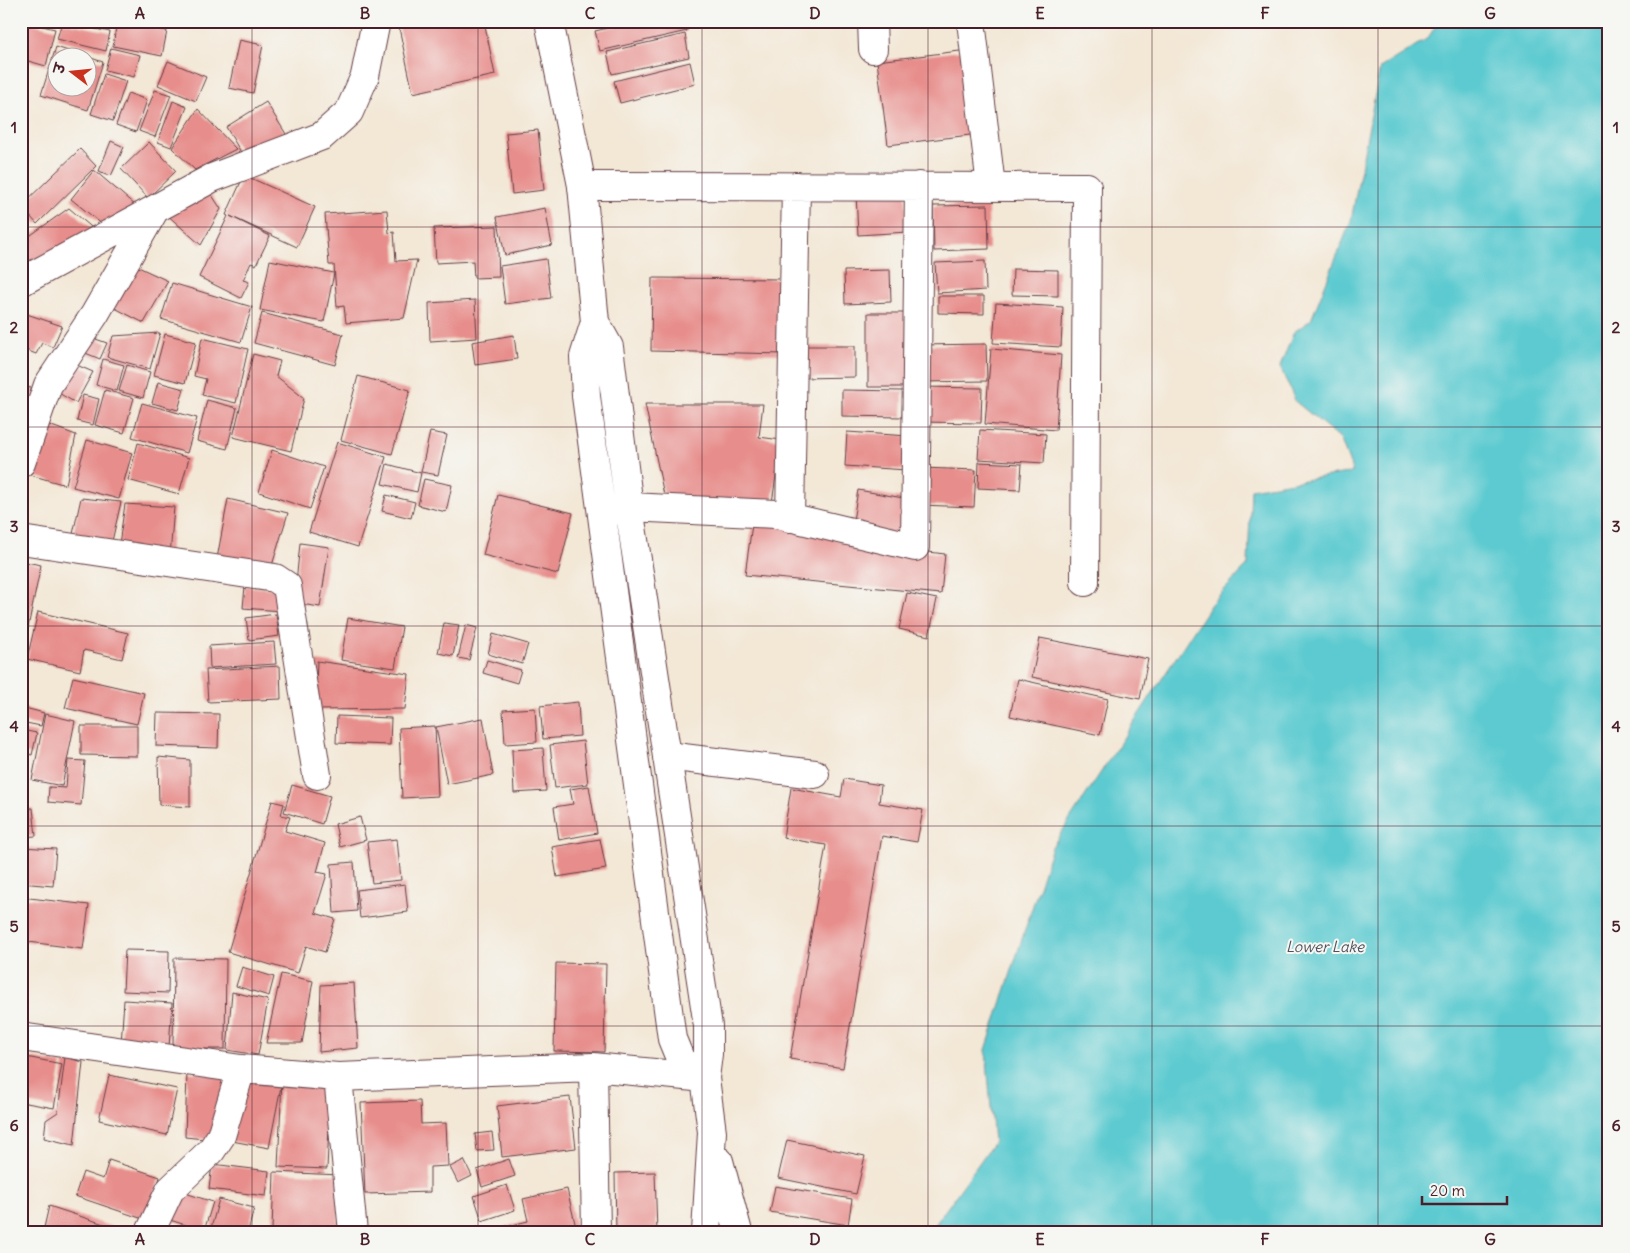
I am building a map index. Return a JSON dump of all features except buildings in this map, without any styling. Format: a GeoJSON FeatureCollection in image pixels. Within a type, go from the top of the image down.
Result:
{"type":"FeatureCollection","features":[{"type":"Feature","properties":{"kind":"street"},"geometry":{"type":"LineString","coordinates":[[21,282],[212,178],[322,136],[350,112],[365,76],[376,21]]}},
{"type":"Feature","properties":{"kind":"street"},"geometry":{"type":"LineString","coordinates":[[549,21],[582,186],[595,322],[584,357],[602,514],[672,1038],[681,1062],[705,1078]]}},
{"type":"Feature","properties":{"kind":"street"},"geometry":{"type":"LineString","coordinates":[[872,21],[873,49]]}},
{"type":"Feature","properties":{"kind":"street"},"geometry":{"type":"LineString","coordinates":[[971,21],[991,186]]}},
{"type":"Feature","properties":{"kind":"street"},"geometry":{"type":"LineString","coordinates":[[582,186],[1087,186],[1085,582]]}},
{"type":"Feature","properties":{"kind":"street"},"geometry":{"type":"LineString","coordinates":[[790,518],[796,186]]}},
{"type":"Feature","properties":{"kind":"street"},"geometry":{"type":"LineString","coordinates":[[602,514],[629,507],[776,514],[915,547],[919,186]]}},
{"type":"Feature","properties":{"kind":"street"},"geometry":{"type":"LineString","coordinates":[[21,463],[48,385],[95,314],[154,211]]}},
{"type":"Feature","properties":{"kind":"street"},"geometry":{"type":"LineString","coordinates":[[595,322],[609,347],[629,507],[708,1026],[708,1054],[705,1078],[712,1132],[738,1232]]}},
{"type":"Feature","properties":{"kind":"street"},"geometry":{"type":"LineString","coordinates":[[21,540],[275,578],[287,586],[317,775]]}},
{"type":"Feature","properties":{"kind":"street"},"geometry":{"type":"LineString","coordinates":[[667,756],[815,774]]}},
{"type":"Feature","properties":{"kind":"street"},"geometry":{"type":"LineString","coordinates":[[21,1037],[241,1069],[338,1077],[594,1067],[705,1078]]}},
{"type":"Feature","properties":{"kind":"street"},"geometry":{"type":"LineString","coordinates":[[594,1067],[596,1232]]}},
{"type":"Feature","properties":{"kind":"street"},"geometry":{"type":"LineString","coordinates":[[150,1232],[170,1190],[211,1151],[221,1136],[241,1069]]}},
{"type":"Feature","properties":{"kind":"street"},"geometry":{"type":"LineString","coordinates":[[338,1077],[353,1232]]}},
{"type":"Feature","properties":{"kind":"street"},"geometry":{"type":"LineString","coordinates":[[706,1232],[712,1132]]}},
{"type":"Feature","properties":{"kind":"water","name":"Lower Lake"},"geometry":{"type":"Polygon","coordinates":[[[1439,21],[1609,21],[1609,1232],[930,1232],[994,1142],[986,1050],[1052,847],[1211,604],[1248,565],[1251,489],[1353,472],[1340,438],[1296,402],[1280,367],[1294,332],[1311,320],[1351,221],[1380,68],[1428,38],[1439,21]]]}}]}
